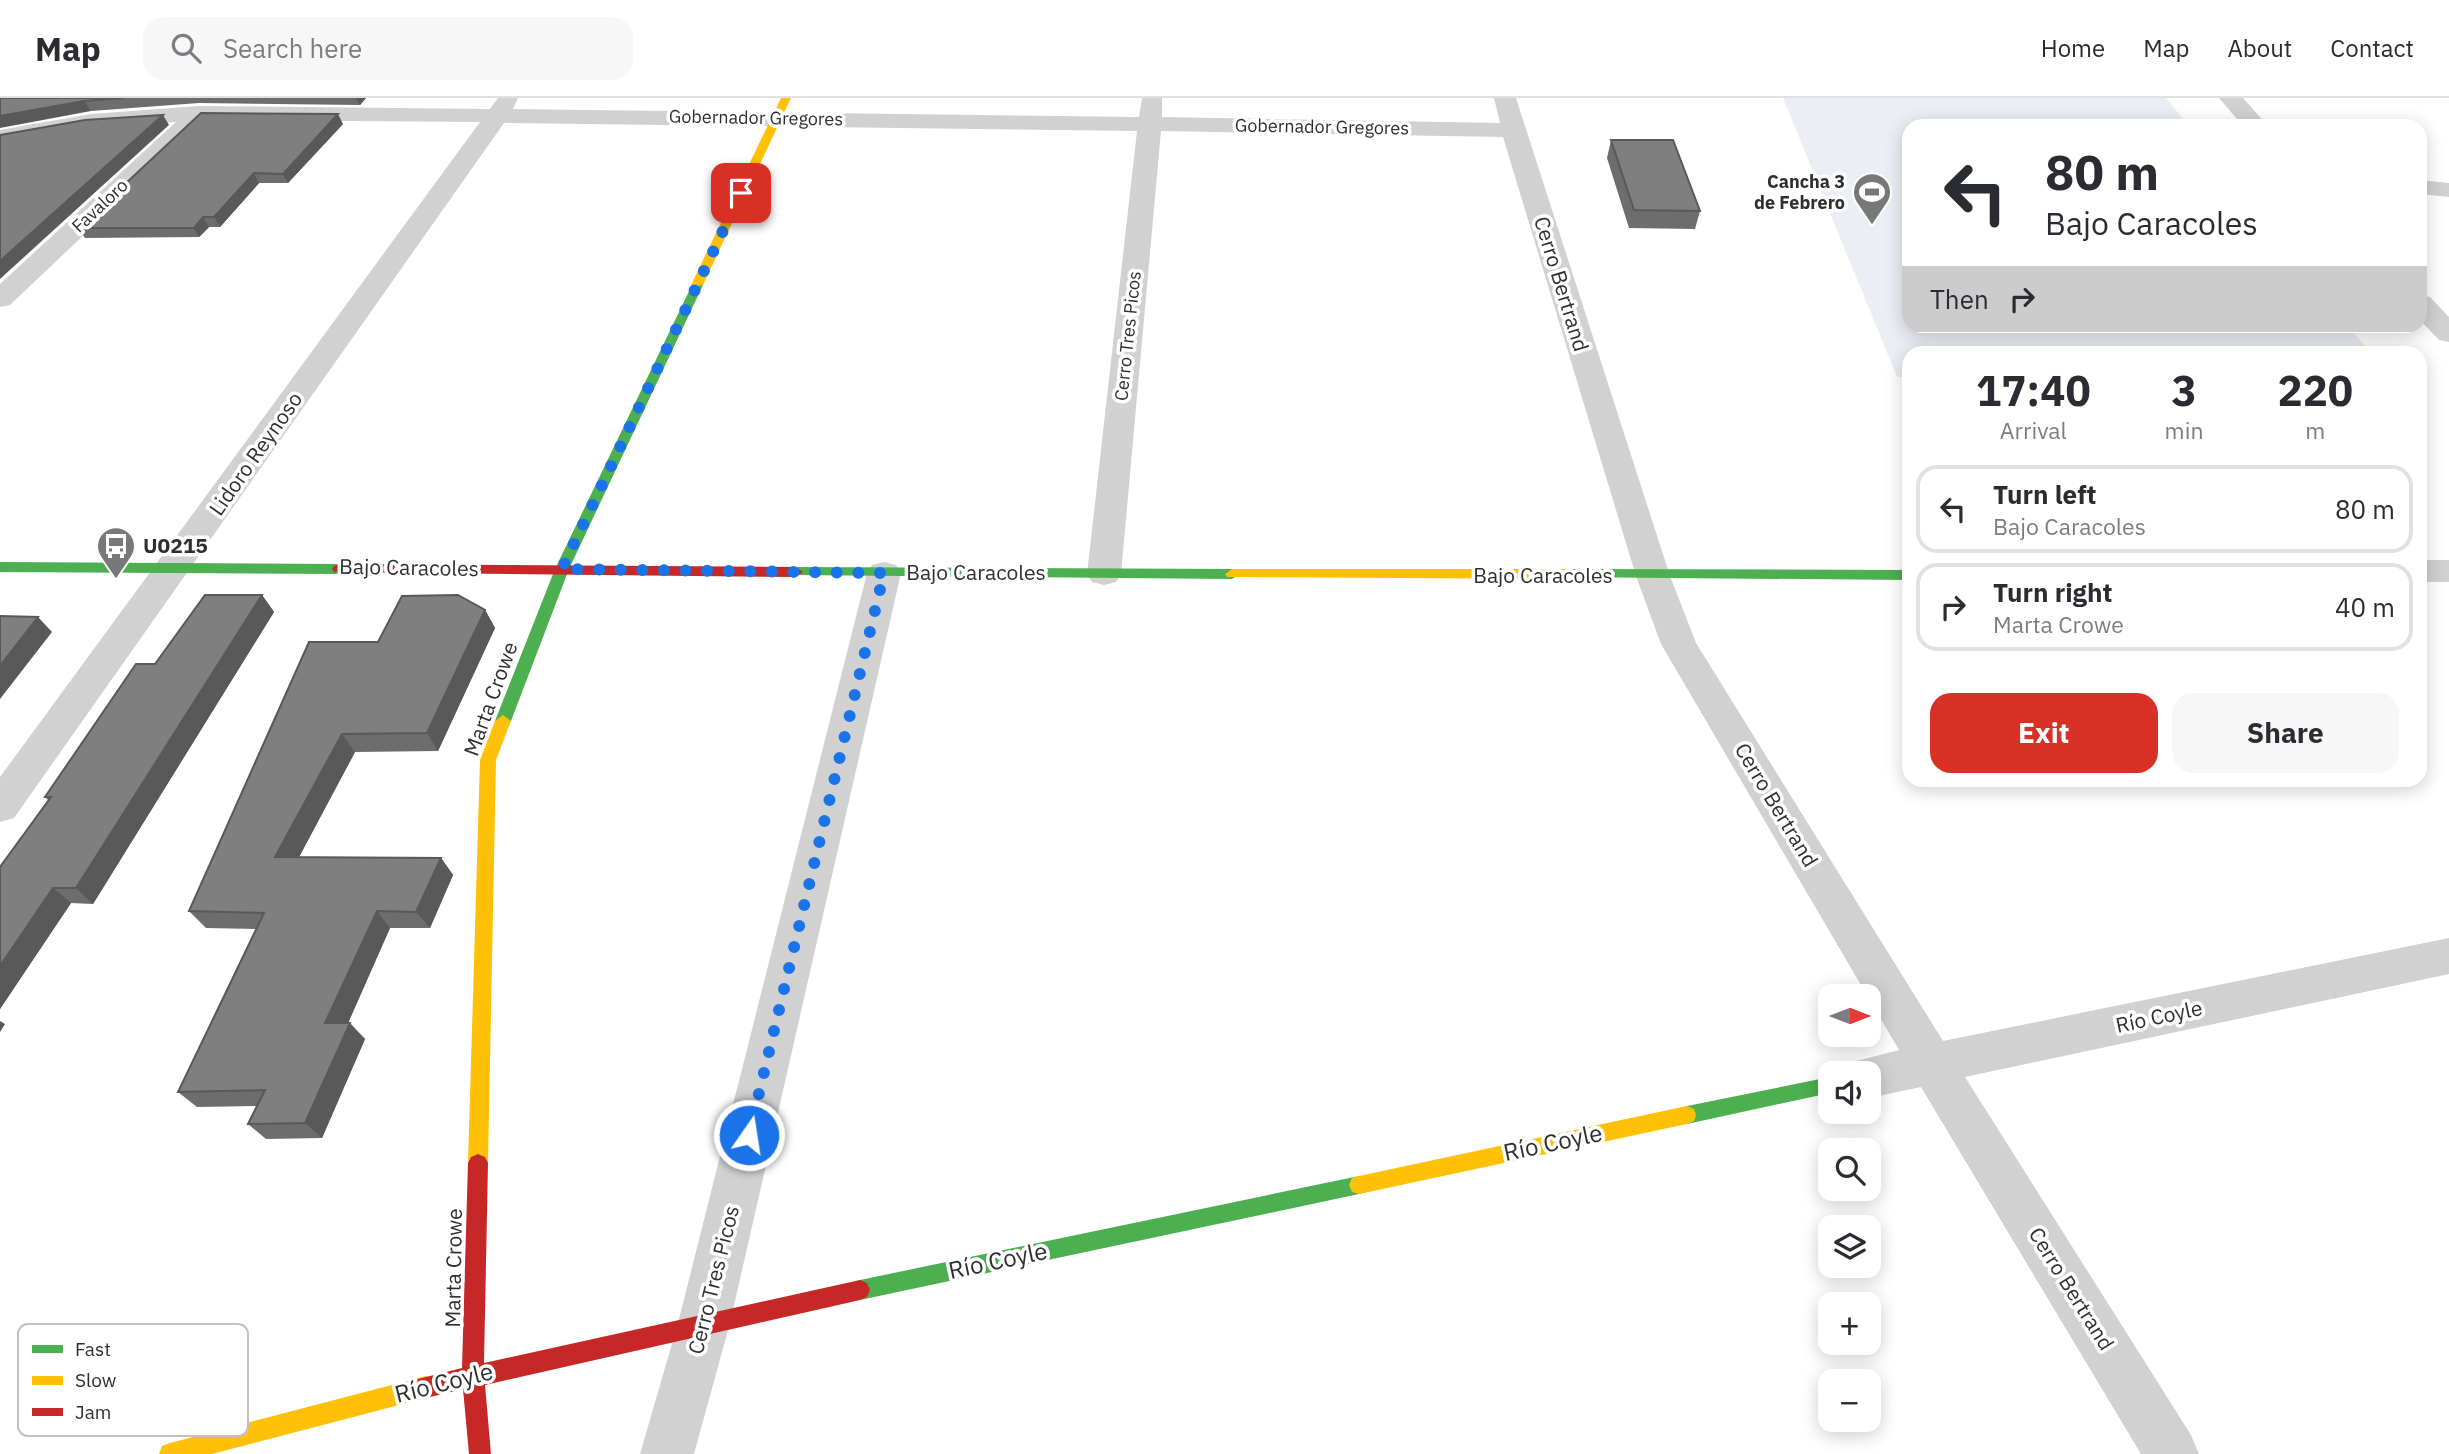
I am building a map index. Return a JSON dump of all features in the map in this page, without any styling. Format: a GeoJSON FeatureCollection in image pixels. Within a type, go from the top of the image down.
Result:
{"type":"FeatureCollection","features":[{"type":"Feature","properties":{"kind":"street"},"geometry":{"type":"LineString","coordinates":[[2230,98],[2250,119]]}},
{"type":"Feature","properties":{"kind":"street","name":"Gobernador Gregores"},"geometry":{"type":"LineString","coordinates":[[0,137],[91,121],[199,113],[503,106],[1509,114]]}},
{"type":"Feature","properties":{"kind":"street","name":"Lidoro Reynoso"},"geometry":{"type":"LineString","coordinates":[[0,807],[176,566],[503,106]]}},
{"type":"Feature","properties":{"kind":"street","name":"Marta Crowe"},"geometry":{"type":"LineString","coordinates":[[480,1454],[472,1375],[488,760],[562,569],[782,108]]}},
{"type":"Feature","properties":{"kind":"street","name":"Cerro Tres Picos"},"geometry":{"type":"LineString","coordinates":[[1104,574],[1151,111]]}},
{"type":"Feature","properties":{"kind":"street","name":"Favaloro"},"geometry":{"type":"LineString","coordinates":[[0,299],[199,113]]}},
{"type":"Feature","properties":{"kind":"street","name":"Cerro Bertrand"},"geometry":{"type":"LineString","coordinates":[[1509,114],[1653,576],[1679,643],[1932,1064],[2172,1454]]}},
{"type":"Feature","properties":{"kind":"street"},"geometry":{"type":"LineString","coordinates":[[2427,188],[2449,190]]}},
{"type":"Feature","properties":{"kind":"street"},"geometry":{"type":"LineString","coordinates":[[2427,310],[2449,334]]}},
{"type":"Feature","properties":{"kind":"street","name":"Bajo Caracoles"},"geometry":{"type":"LineString","coordinates":[[0,566],[884,573],[1902,575]]}},
{"type":"Feature","properties":{"kind":"street"},"geometry":{"type":"LineString","coordinates":[[2427,571],[2449,571]]}},
{"type":"Feature","properties":{"kind":"street","name":"Cerro Tres Picos"},"geometry":{"type":"LineString","coordinates":[[667,1454],[704,1323],[884,573]]}},
{"type":"Feature","properties":{"kind":"street","name":"Río Coyle"},"geometry":{"type":"LineString","coordinates":[[1881,1075],[2449,956]]}},
{"type":"Feature","properties":{"kind":"street","name":"Río Coyle"},"geometry":{"type":"LineString","coordinates":[[248,1434],[472,1375],[704,1323],[1818,1088]]}},
{"type":"Feature","properties":{"kind":"street","name":"Río Coyle"},"geometry":{"type":"LineString","coordinates":[[170,1454],[239,1436]]}},
{"type":"Feature","properties":{"kind":"shaded area","name":"Cancha 3 de Febrero"},"geometry":{"type":"Polygon","coordinates":[[[1783,98],[2166,98],[2183,119],[1902,119],[1902,333],[2354,333],[2365,346],[1902,346],[1902,377],[1897,377],[1783,98]]]}},
{"type":"Feature","properties":{"kind":"building"},"geometry":{"type":"Polygon","coordinates":[[[0,98],[123,98],[84,101],[0,116],[0,98]]]}},
{"type":"Feature","properties":{"kind":"building"},"geometry":{"type":"Polygon","coordinates":[[[201,113],[338,114],[283,174],[254,173],[214,217],[203,217],[194,228],[78,228],[201,113]]]}},
{"type":"Feature","properties":{"kind":"building"},"geometry":{"type":"Polygon","coordinates":[[[163,115],[0,261],[0,135],[85,120],[163,115]]]}},
{"type":"Feature","properties":{"kind":"building"},"geometry":{"type":"Polygon","coordinates":[[[1611,140],[1673,140],[1700,211],[1634,210],[1611,140]]]}},
{"type":"Feature","properties":{"kind":"building"},"geometry":{"type":"Polygon","coordinates":[[[205,595],[262,595],[76,888],[53,888],[0,966],[0,867],[51,797],[45,797],[136,664],[155,664],[205,595]]]}},
{"type":"Feature","properties":{"kind":"building"},"geometry":{"type":"Polygon","coordinates":[[[458,595],[485,610],[427,733],[342,734],[275,857],[441,858],[416,912],[377,911],[325,1023],[350,1023],[305,1123],[248,1124],[265,1090],[178,1092],[264,913],[189,911],[309,642],[378,642],[402,596],[458,595]]]}},
{"type":"Feature","properties":{"kind":"building"},"geometry":{"type":"Polygon","coordinates":[[[0,616],[38,617],[0,666],[0,616]]]}},
{"type":"Feature","properties":{"kind":"traffic: fast"},"geometry":{"type":"LineString","coordinates":[[503,721],[562,569],[697,285]]}},
{"type":"Feature","properties":{"kind":"traffic: fast"},"geometry":{"type":"LineString","coordinates":[[0,567],[339,569]]}},
{"type":"Feature","properties":{"kind":"traffic: fast"},"geometry":{"type":"LineString","coordinates":[[796,572],[1232,574]]}},
{"type":"Feature","properties":{"kind":"traffic: fast"},"geometry":{"type":"LineString","coordinates":[[1568,574],[1902,575]]}},
{"type":"Feature","properties":{"kind":"traffic: fast"},"geometry":{"type":"LineString","coordinates":[[1687,1115],[1818,1088]]}},
{"type":"Feature","properties":{"kind":"traffic: fast"},"geometry":{"type":"LineString","coordinates":[[860,1290],[1359,1185]]}},
{"type":"Feature","properties":{"kind":"traffic: slow"},"geometry":{"type":"LineString","coordinates":[[697,285],[786,98]]}},
{"type":"Feature","properties":{"kind":"traffic: slow"},"geometry":{"type":"LineString","coordinates":[[1232,574],[1568,574]]}},
{"type":"Feature","properties":{"kind":"traffic: slow"},"geometry":{"type":"LineString","coordinates":[[478,1163],[488,760],[503,721]]}},
{"type":"Feature","properties":{"kind":"traffic: slow"},"geometry":{"type":"LineString","coordinates":[[1359,1185],[1687,1115]]}},
{"type":"Feature","properties":{"kind":"traffic: slow"},"geometry":{"type":"LineString","coordinates":[[248,1434],[426,1387]]}},
{"type":"Feature","properties":{"kind":"traffic: slow"},"geometry":{"type":"LineString","coordinates":[[170,1454],[239,1436]]}},
{"type":"Feature","properties":{"kind":"traffic: jam"},"geometry":{"type":"LineString","coordinates":[[339,569],[796,572]]}},
{"type":"Feature","properties":{"kind":"traffic: jam"},"geometry":{"type":"LineString","coordinates":[[478,1163],[473,1375],[480,1454]]}},
{"type":"Feature","properties":{"kind":"traffic: jam"},"geometry":{"type":"LineString","coordinates":[[426,1387],[860,1290]]}},
{"type":"Feature","properties":{"kind":"place","name":"Cancha 3 de Febrero"},"geometry":{"type":"Point","coordinates":[1872,226]}},
{"type":"Feature","properties":{"kind":"place","name":"U0215"},"geometry":{"type":"Point","coordinates":[116,580]}},
{"type":"Feature","properties":{"kind":"route"},"geometry":{"type":"LineString","coordinates":[[741,193],[562,569],[884,573],[749,1135]]}}]}
